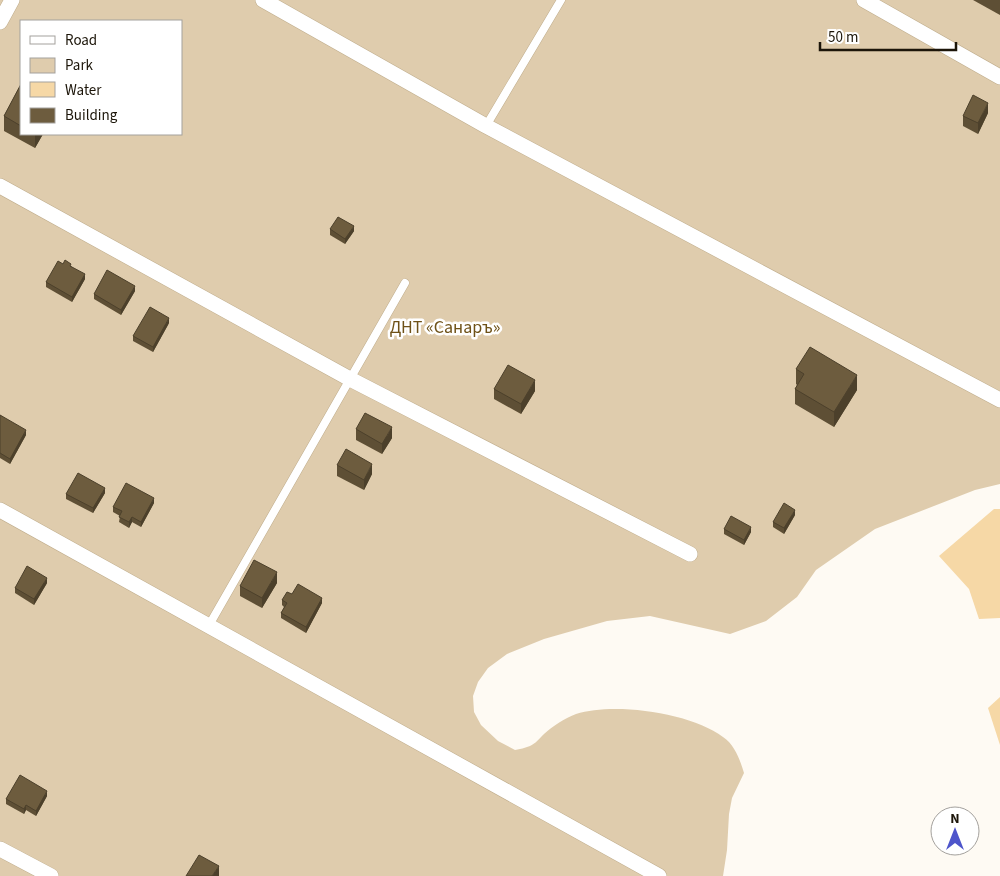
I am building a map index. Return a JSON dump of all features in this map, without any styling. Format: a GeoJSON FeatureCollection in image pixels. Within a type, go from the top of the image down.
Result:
{"type":"FeatureCollection","features":[{"type":"Feature","properties":{"kind":"street"},"geometry":{"type":"LineString","coordinates":[[0,22],[12,0]]}},
{"type":"Feature","properties":{"kind":"street"},"geometry":{"type":"LineString","coordinates":[[263,0],[486,126],[1000,400]]}},
{"type":"Feature","properties":{"kind":"street"},"geometry":{"type":"LineString","coordinates":[[864,0],[1000,77]]}},
{"type":"Feature","properties":{"kind":"street"},"geometry":{"type":"LineString","coordinates":[[0,186],[350,379],[690,554]]}},
{"type":"Feature","properties":{"kind":"street"},"geometry":{"type":"LineString","coordinates":[[0,510],[659,876]]}},
{"type":"Feature","properties":{"kind":"street"},"geometry":{"type":"LineString","coordinates":[[0,849],[51,876]]}},
{"type":"Feature","properties":{"kind":"lane"},"geometry":{"type":"LineString","coordinates":[[486,126],[561,0]]}},
{"type":"Feature","properties":{"kind":"lane"},"geometry":{"type":"LineString","coordinates":[[208,627],[405,284]]}},
{"type":"Feature","properties":{"kind":"green space","name":"ДНТ «Санаръ»"},"geometry":{"type":"Polygon","coordinates":[[[0,0],[1000,0],[1000,484],[975,490],[875,529],[816,570],[797,597],[766,621],[730,634],[650,616],[607,621],[544,639],[507,654],[488,668],[478,682],[473,696],[474,712],[481,725],[498,741],[515,750],[532,745],[551,728],[576,714],[611,709],[652,712],[673,716],[709,729],[723,737],[734,748],[744,773],[732,798],[723,876],[0,876],[0,0]]]}},
{"type":"Feature","properties":{"kind":"water"},"geometry":{"type":"Polygon","coordinates":[[[994,509],[1000,509],[1000,618],[979,619],[969,589],[939,556],[994,509]]]}},
{"type":"Feature","properties":{"kind":"water"},"geometry":{"type":"Polygon","coordinates":[[[1000,697],[1000,745],[988,708],[1000,697]]]}},
{"type":"Feature","properties":{"kind":"building"},"geometry":{"type":"Polygon","coordinates":[[[20,86],[20,125],[4,116],[20,86]]]}},
{"type":"Feature","properties":{"kind":"building"},"geometry":{"type":"Polygon","coordinates":[[[973,95],[988,103],[978,123],[963,116],[973,95]]]}},
{"type":"Feature","properties":{"kind":"building"},"geometry":{"type":"Polygon","coordinates":[[[338,217],[354,226],[345,239],[330,229],[338,217]]]}},
{"type":"Feature","properties":{"kind":"building"},"geometry":{"type":"Polygon","coordinates":[[[65,260],[71,264],[70,266],[85,274],[72,297],[46,282],[58,261],[63,264],[65,260]]]}},
{"type":"Feature","properties":{"kind":"building"},"geometry":{"type":"Polygon","coordinates":[[[107,270],[135,286],[121,310],[94,294],[107,270]]]}},
{"type":"Feature","properties":{"kind":"building"},"geometry":{"type":"Polygon","coordinates":[[[150,307],[169,318],[153,347],[133,336],[150,307]]]}},
{"type":"Feature","properties":{"kind":"building"},"geometry":{"type":"Polygon","coordinates":[[[810,347],[857,375],[834,412],[795,389],[804,374],[796,369],[810,347]]]}},
{"type":"Feature","properties":{"kind":"building"},"geometry":{"type":"Polygon","coordinates":[[[508,365],[535,380],[521,404],[494,389],[508,365]]]}},
{"type":"Feature","properties":{"kind":"building"},"geometry":{"type":"Polygon","coordinates":[[[365,413],[392,427],[382,444],[356,429],[365,413]]]}},
{"type":"Feature","properties":{"kind":"building"},"geometry":{"type":"Polygon","coordinates":[[[0,415],[26,430],[10,459],[0,453],[0,415]]]}},
{"type":"Feature","properties":{"kind":"building"},"geometry":{"type":"Polygon","coordinates":[[[346,449],[372,464],[364,480],[337,465],[346,449]]]}},
{"type":"Feature","properties":{"kind":"building"},"geometry":{"type":"Polygon","coordinates":[[[78,473],[105,488],[93,508],[66,494],[78,473]]]}},
{"type":"Feature","properties":{"kind":"building"},"geometry":{"type":"Polygon","coordinates":[[[126,483],[154,498],[141,522],[132,517],[129,522],[119,517],[122,511],[113,507],[126,483]]]}},
{"type":"Feature","properties":{"kind":"building"},"geometry":{"type":"Polygon","coordinates":[[[784,503],[795,510],[784,528],[773,522],[784,503]]]}},
{"type":"Feature","properties":{"kind":"building"},"geometry":{"type":"Polygon","coordinates":[[[731,516],[751,527],[744,540],[724,529],[731,516]]]}},
{"type":"Feature","properties":{"kind":"building"},"geometry":{"type":"Polygon","coordinates":[[[254,560],[277,572],[262,598],[240,586],[254,560]]]}},
{"type":"Feature","properties":{"kind":"building"},"geometry":{"type":"Polygon","coordinates":[[[27,566],[47,578],[34,599],[15,588],[27,566]]]}},
{"type":"Feature","properties":{"kind":"building"},"geometry":{"type":"Polygon","coordinates":[[[298,584],[322,598],[306,627],[281,613],[287,603],[282,600],[287,592],[292,594],[298,584]]]}},
{"type":"Feature","properties":{"kind":"building"},"geometry":{"type":"Polygon","coordinates":[[[20,775],[47,791],[36,811],[26,805],[24,809],[6,799],[20,775]]]}},
{"type":"Feature","properties":{"kind":"building"},"geometry":{"type":"Polygon","coordinates":[[[199,855],[219,866],[212,876],[186,876],[199,855]]]}}]}
